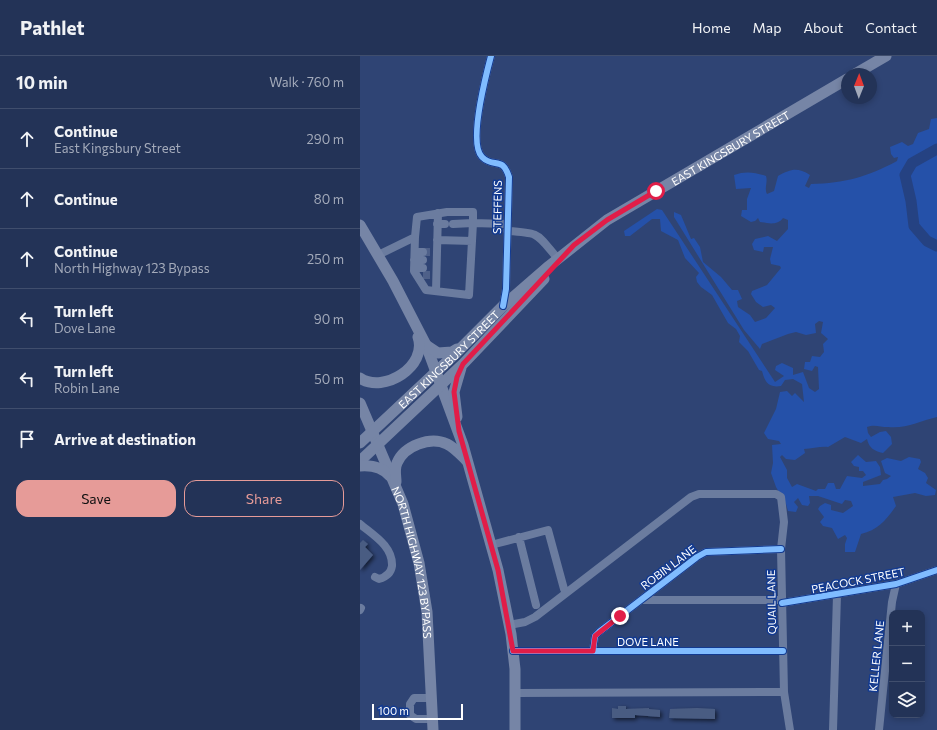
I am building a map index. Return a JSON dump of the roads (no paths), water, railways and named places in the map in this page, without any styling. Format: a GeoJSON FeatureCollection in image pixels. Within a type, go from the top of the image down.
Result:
{"type":"FeatureCollection","features":[{"type":"Feature","properties":{"kind":"main road"},"geometry":{"type":"LineString","coordinates":[[865,68],[886,56]]}},
{"type":"Feature","properties":{"kind":"main road","name":"EAST KINGSBURY STREET"},"geometry":{"type":"LineString","coordinates":[[360,443],[503,306],[574,245],[613,217],[841,83]]}},
{"type":"Feature","properties":{"kind":"main road"},"geometry":{"type":"LineString","coordinates":[[360,226],[406,305],[426,345],[435,372],[459,431]]}},
{"type":"Feature","properties":{"kind":"main road","name":"EAST KINGSBURY STREET"},"geometry":{"type":"LineString","coordinates":[[360,461],[463,364],[574,245]]}},
{"type":"Feature","properties":{"kind":"main road"},"geometry":{"type":"LineString","coordinates":[[360,378],[370,382],[388,381],[407,370],[417,359],[420,352],[420,342],[406,305]]}},
{"type":"Feature","properties":{"kind":"main road"},"geometry":{"type":"LineString","coordinates":[[426,345],[438,353],[444,354],[452,352],[465,344]]}},
{"type":"Feature","properties":{"kind":"main road"},"geometry":{"type":"LineString","coordinates":[[463,364],[457,377],[454,392],[459,431],[491,545],[509,625],[513,651],[516,693],[515,730]]}},
{"type":"Feature","properties":{"kind":"main road","name":"NORTH HIGHWAY 123 BYPASS"},"geometry":{"type":"LineString","coordinates":[[360,403],[403,504],[419,563],[426,600],[433,730]]}},
{"type":"Feature","properties":{"kind":"main road"},"geometry":{"type":"LineString","coordinates":[[403,504],[395,471],[402,454],[409,449],[427,442],[437,441],[446,444],[457,451],[467,462]]}},
{"type":"Feature","properties":{"kind":"main road"},"geometry":{"type":"LineString","coordinates":[[360,466],[380,468],[386,471],[393,480]]}},
{"type":"Feature","properties":{"kind":"street","name":"STEFFENS"},"geometry":{"type":"LineString","coordinates":[[491,56],[479,111],[476,145],[482,158],[488,161],[500,163],[506,168],[509,177],[506,290],[503,306]]}},
{"type":"Feature","properties":{"kind":"street"},"geometry":{"type":"LineString","coordinates":[[436,291],[426,264],[415,237],[417,217],[438,213],[473,212],[469,295],[426,290],[426,264],[445,224]]}},
{"type":"Feature","properties":{"kind":"street"},"geometry":{"type":"LineString","coordinates":[[438,213],[445,224]]}},
{"type":"Feature","properties":{"kind":"street"},"geometry":{"type":"LineString","coordinates":[[445,224],[473,223],[532,232],[538,235],[558,259]]}},
{"type":"Feature","properties":{"kind":"street"},"geometry":{"type":"LineString","coordinates":[[378,255],[415,237]]}},
{"type":"Feature","properties":{"kind":"street"},"geometry":{"type":"LineString","coordinates":[[437,240],[472,241]]}},
{"type":"Feature","properties":{"kind":"street","name":"QUAIL LANE"},"geometry":{"type":"LineString","coordinates":[[509,625],[525,622],[534,617],[691,498],[699,494],[776,494],[781,497],[784,522],[780,549],[784,692],[790,730]]}},
{"type":"Feature","properties":{"kind":"street"},"geometry":{"type":"LineString","coordinates":[[360,524],[385,545],[390,552],[392,560],[391,569],[384,577],[379,579],[375,577]]}},
{"type":"Feature","properties":{"kind":"street"},"geometry":{"type":"LineString","coordinates":[[491,545],[548,530],[564,589]]}},
{"type":"Feature","properties":{"kind":"street"},"geometry":{"type":"LineString","coordinates":[[518,537],[536,605]]}},
{"type":"Feature","properties":{"kind":"street","name":"ROBIN LANE"},"geometry":{"type":"LineString","coordinates":[[593,651],[595,636],[706,552],[780,549]]}},
{"type":"Feature","properties":{"kind":"street","name":"PEACOCK STREET"},"geometry":{"type":"LineString","coordinates":[[641,600],[782,601],[837,595],[896,584],[937,570]]}},
{"type":"Feature","properties":{"kind":"street","name":"KELLER LANE"},"geometry":{"type":"LineString","coordinates":[[879,730],[892,602],[896,584]]}},
{"type":"Feature","properties":{"kind":"street"},"geometry":{"type":"LineString","coordinates":[[833,730],[837,595]]}},
{"type":"Feature","properties":{"kind":"street","name":"DOVE LANE"},"geometry":{"type":"LineString","coordinates":[[513,651],[783,651]]}},
{"type":"Feature","properties":{"kind":"street"},"geometry":{"type":"LineString","coordinates":[[516,693],[784,692]]}},
{"type":"Feature","properties":{"kind":"street"},"geometry":{"type":"LineString","coordinates":[[432,698],[414,698],[410,704],[410,715],[416,719],[432,719]]}},
{"type":"Feature","properties":{"kind":"waterway"},"geometry":{"type":"LineString","coordinates":[[937,149],[912,163],[905,175],[911,201],[914,226],[927,241],[937,246]]}},
{"type":"Feature","properties":{"kind":"tunnel"},"geometry":{"type":"LineString","coordinates":[[423,252],[430,252]]}},
{"type":"Feature","properties":{"kind":"tunnel"},"geometry":{"type":"LineString","coordinates":[[423,275],[430,275]]}}]}
